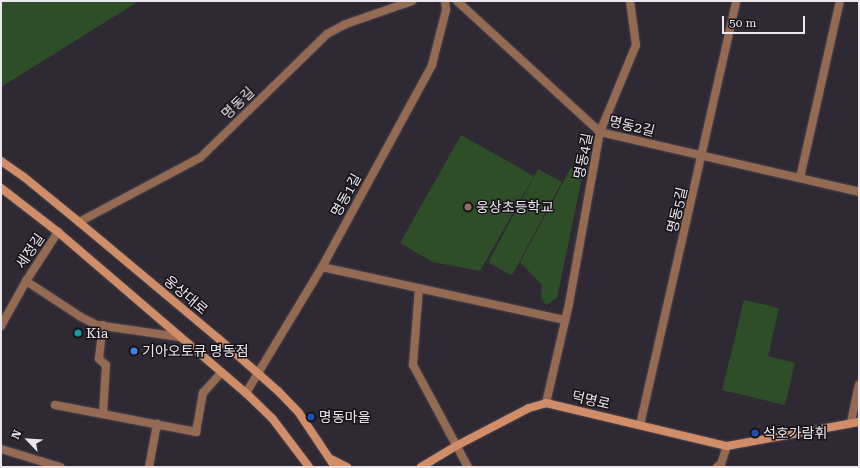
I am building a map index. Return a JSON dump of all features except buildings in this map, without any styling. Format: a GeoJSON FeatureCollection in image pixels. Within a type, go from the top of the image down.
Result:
{"type":"FeatureCollection","features":[{"type":"Feature","properties":{"kind":"main road","name":"웅상대로"},"geometry":{"type":"LineString","coordinates":[[1,161],[24,177],[79,222],[258,374],[299,413],[335,467]]}},
{"type":"Feature","properties":{"kind":"main road"},"geometry":{"type":"LineString","coordinates":[[1,188],[58,232],[179,337],[246,392],[272,418],[309,467]]}},
{"type":"Feature","properties":{"kind":"main road","name":"덕명로"},"geometry":{"type":"LineString","coordinates":[[546,403],[727,446],[855,422]]}},
{"type":"Feature","properties":{"kind":"main road"},"geometry":{"type":"LineString","coordinates":[[420,467],[456,446],[529,408],[546,403]]}},
{"type":"Feature","properties":{"kind":"main road"},"geometry":{"type":"LineString","coordinates":[[330,459],[347,467]]}},
{"type":"Feature","properties":{"kind":"street","name":"명동길"},"geometry":{"type":"LineString","coordinates":[[79,222],[201,157],[327,34],[346,24],[412,1]]}},
{"type":"Feature","properties":{"kind":"street","name":"명동1길"},"geometry":{"type":"LineString","coordinates":[[246,392],[322,266],[432,65],[446,10],[445,1]]}},
{"type":"Feature","properties":{"kind":"street","name":"명동2길"},"geometry":{"type":"LineString","coordinates":[[456,1],[600,132],[859,192]]}},
{"type":"Feature","properties":{"kind":"street","name":"명동4길"},"geometry":{"type":"LineString","coordinates":[[546,403],[565,320],[600,132],[636,45],[630,1]]}},
{"type":"Feature","properties":{"kind":"street","name":"명동5길"},"geometry":{"type":"LineString","coordinates":[[640,425],[703,156],[736,1]]}},
{"type":"Feature","properties":{"kind":"street"},"geometry":{"type":"LineString","coordinates":[[800,178],[840,1]]}},
{"type":"Feature","properties":{"kind":"street","name":"세정길"},"geometry":{"type":"LineString","coordinates":[[1,326],[26,281],[58,232]]}},
{"type":"Feature","properties":{"kind":"street"},"geometry":{"type":"LineString","coordinates":[[322,266],[565,320]]}},
{"type":"Feature","properties":{"kind":"street"},"geometry":{"type":"LineString","coordinates":[[26,281],[81,317],[103,325],[179,337]]}},
{"type":"Feature","properties":{"kind":"street"},"geometry":{"type":"LineString","coordinates":[[419,288],[412,365],[468,467]]}},
{"type":"Feature","properties":{"kind":"street"},"geometry":{"type":"LineString","coordinates":[[103,325],[99,359],[106,365],[103,414]]}},
{"type":"Feature","properties":{"kind":"street"},"geometry":{"type":"LineString","coordinates":[[55,405],[196,432],[203,393],[222,372]]}},
{"type":"Feature","properties":{"kind":"street"},"geometry":{"type":"LineString","coordinates":[[855,422],[859,386]]}},
{"type":"Feature","properties":{"kind":"street"},"geometry":{"type":"LineString","coordinates":[[149,467],[157,424]]}},
{"type":"Feature","properties":{"kind":"street"},"geometry":{"type":"LineString","coordinates":[[717,467],[721,464],[727,446]]}},
{"type":"Feature","properties":{"kind":"street"},"geometry":{"type":"LineString","coordinates":[[1,449],[60,467]]}},
{"type":"Feature","properties":{"kind":"green space"},"geometry":{"type":"Polygon","coordinates":[[[1,1],[139,1],[1,87],[1,1]]]}},
{"type":"Feature","properties":{"kind":"green space"},"geometry":{"type":"Polygon","coordinates":[[[461,135],[534,176],[480,271],[433,262],[400,243],[461,135]]]}},
{"type":"Feature","properties":{"kind":"green space"},"geometry":{"type":"Polygon","coordinates":[[[573,164],[583,172],[557,298],[546,305],[541,298],[542,285],[520,262],[573,164]]]}},
{"type":"Feature","properties":{"kind":"green space"},"geometry":{"type":"Polygon","coordinates":[[[538,169],[562,182],[512,275],[488,263],[538,169]]]}},
{"type":"Feature","properties":{"kind":"green space"},"geometry":{"type":"Polygon","coordinates":[[[744,300],[779,308],[768,356],[795,363],[785,405],[722,390],[744,300]]]}},
{"type":"Feature","properties":{"kind":"place","name":"웅상초등학교"},"geometry":{"type":"Point","coordinates":[468,207]}},
{"type":"Feature","properties":{"kind":"place","name":"Kia"},"geometry":{"type":"Point","coordinates":[78,333]}},
{"type":"Feature","properties":{"kind":"place","name":"기아오토큐 명동점"},"geometry":{"type":"Point","coordinates":[134,351]}},
{"type":"Feature","properties":{"kind":"place","name":"명동마을"},"geometry":{"type":"Point","coordinates":[311,417]}},
{"type":"Feature","properties":{"kind":"place","name":"석호가람휘"},"geometry":{"type":"Point","coordinates":[755,433]}}]}
